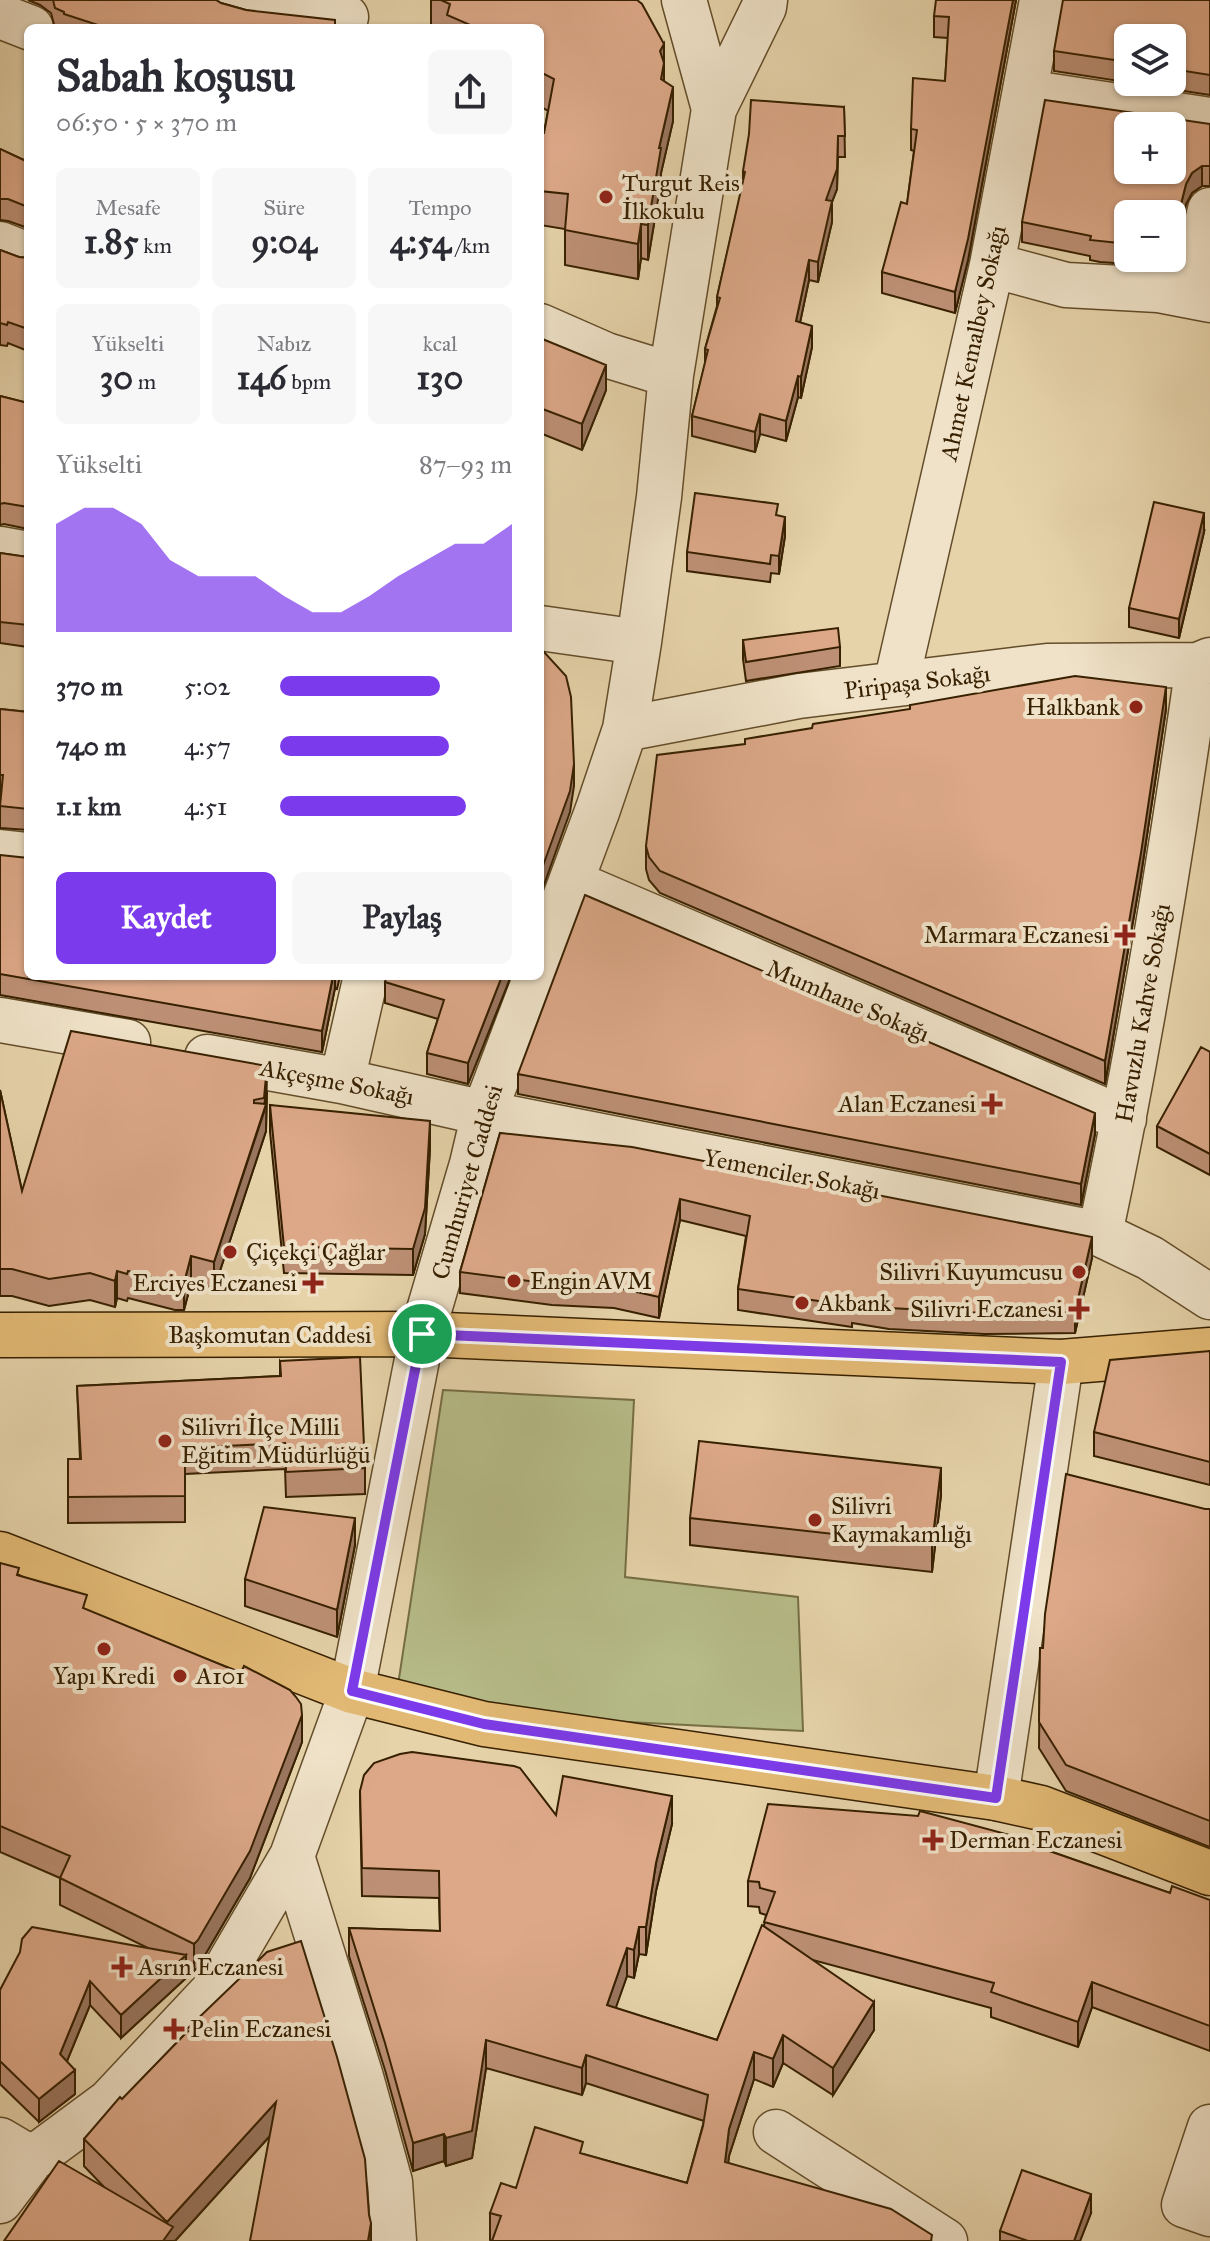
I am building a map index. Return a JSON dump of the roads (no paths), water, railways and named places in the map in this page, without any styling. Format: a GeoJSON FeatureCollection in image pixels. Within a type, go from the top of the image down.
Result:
{"type":"FeatureCollection","features":[{"type":"Feature","properties":{"kind":"main road","name":"Başkomutan Caddesi"},"geometry":{"type":"LineString","coordinates":[[0,1335],[422,1334],[1061,1362],[1210,1350]]}},
{"type":"Feature","properties":{"kind":"main road"},"geometry":{"type":"LineString","coordinates":[[0,1554],[352,1691],[484,1724],[996,1798],[1041,1808],[1210,1873]]}},
{"type":"Feature","properties":{"kind":"street"},"geometry":{"type":"LineString","coordinates":[[228,0],[249,6],[346,15]]}},
{"type":"Feature","properties":{"kind":"street"},"geometry":{"type":"LineString","coordinates":[[684,0],[714,109]]}},
{"type":"Feature","properties":{"kind":"street"},"geometry":{"type":"LineString","coordinates":[[544,954],[625,729],[659,497],[671,375],[714,109],[765,0]]}},
{"type":"Feature","properties":{"kind":"street","name":"Ahmet Kemalbey Sokağı"},"geometry":{"type":"LineString","coordinates":[[896,684],[992,265],[1042,0]]}},
{"type":"Feature","properties":{"kind":"street"},"geometry":{"type":"LineString","coordinates":[[0,16],[24,25]]}},
{"type":"Feature","properties":{"kind":"street"},"geometry":{"type":"LineString","coordinates":[[1025,92],[1210,120]]}},
{"type":"Feature","properties":{"kind":"street"},"geometry":{"type":"LineString","coordinates":[[992,265],[1066,285],[1158,290],[1200,297],[1210,210]]}},
{"type":"Feature","properties":{"kind":"street"},"geometry":{"type":"LineString","coordinates":[[0,244],[24,253]]}},
{"type":"Feature","properties":{"kind":"street"},"geometry":{"type":"LineString","coordinates":[[544,328],[606,355],[671,375]]}},
{"type":"Feature","properties":{"kind":"street"},"geometry":{"type":"LineString","coordinates":[[0,549],[24,553]]}},
{"type":"Feature","properties":{"kind":"street"},"geometry":{"type":"LineString","coordinates":[[544,629],[639,642]]}},
{"type":"Feature","properties":{"kind":"street","name":"Piripaşa Sokağı"},"geometry":{"type":"LineString","coordinates":[[625,729],[799,696],[1047,666],[1204,662]]}},
{"type":"Feature","properties":{"kind":"street","name":"Havuzlu Kahve Sokağı"},"geometry":{"type":"LineString","coordinates":[[1100,1234],[1124,1119],[1204,662]]}},
{"type":"Feature","properties":{"kind":"street"},"geometry":{"type":"LineString","coordinates":[[0,852],[24,855]]}},
{"type":"Feature","properties":{"kind":"street","name":"Mumhane Sokağı"},"geometry":{"type":"LineString","coordinates":[[571,882],[1124,1119]]}},
{"type":"Feature","properties":{"kind":"street"},"geometry":{"type":"LineString","coordinates":[[342,1081],[365,980]]}},
{"type":"Feature","properties":{"kind":"street","name":"Cumhuriyet Caddesi"},"geometry":{"type":"LineString","coordinates":[[0,2201],[16,2149],[109,2102],[213,1991],[292,1856],[352,1691],[422,1334],[484,1113],[534,980]]}},
{"type":"Feature","properties":{"kind":"street","name":"Akçeşme Sokağı"},"geometry":{"type":"LineString","coordinates":[[0,1020],[342,1081],[484,1113]]}},
{"type":"Feature","properties":{"kind":"street","name":"Yemenciler Sokağı"},"geometry":{"type":"LineString","coordinates":[[484,1113],[1100,1234]]}},
{"type":"Feature","properties":{"kind":"street"},"geometry":{"type":"LineString","coordinates":[[1100,1234],[1150,1258],[1210,1297]]}},
{"type":"Feature","properties":{"kind":"street"},"geometry":{"type":"LineString","coordinates":[[996,1798],[1061,1362]]}},
{"type":"Feature","properties":{"kind":"street"},"geometry":{"type":"LineString","coordinates":[[1044,1469],[1090,1480]]}},
{"type":"Feature","properties":{"kind":"street"},"geometry":{"type":"LineString","coordinates":[[292,1856],[361,2077],[390,2182],[394,2241]]}},
{"type":"Feature","properties":{"kind":"street"},"geometry":{"type":"LineString","coordinates":[[1210,2127],[1184,2205],[1210,2214]]}},
{"type":"Feature","properties":{"kind":"street"},"geometry":{"type":"LineString","coordinates":[[776,2132],[945,2241]]}},
{"type":"Feature","properties":{"kind":"place","name":"Turgut Reis İlkokulu"},"geometry":{"type":"Point","coordinates":[606,197]}},
{"type":"Feature","properties":{"kind":"place","name":"Halkbank"},"geometry":{"type":"Point","coordinates":[1136,707]}},
{"type":"Feature","properties":{"kind":"place","name":"Marmara Eczanesi"},"geometry":{"type":"Point","coordinates":[1125,935]}},
{"type":"Feature","properties":{"kind":"place","name":"Alan Eczanesi"},"geometry":{"type":"Point","coordinates":[992,1104]}},
{"type":"Feature","properties":{"kind":"place","name":"Çiçekçi Çağlar"},"geometry":{"type":"Point","coordinates":[230,1252]}},
{"type":"Feature","properties":{"kind":"place","name":"Silivri Kuyumcusu"},"geometry":{"type":"Point","coordinates":[1079,1272]}},
{"type":"Feature","properties":{"kind":"place","name":"Engin AVM"},"geometry":{"type":"Point","coordinates":[514,1281]}},
{"type":"Feature","properties":{"kind":"place","name":"Erciyes Eczanesi"},"geometry":{"type":"Point","coordinates":[313,1283]}},
{"type":"Feature","properties":{"kind":"place","name":"Akbank"},"geometry":{"type":"Point","coordinates":[802,1303]}},
{"type":"Feature","properties":{"kind":"place","name":"Silivri Eczanesi"},"geometry":{"type":"Point","coordinates":[1079,1309]}},
{"type":"Feature","properties":{"kind":"place","name":"Silivri İlçe Milli Eğitim Müdürlüğü"},"geometry":{"type":"Point","coordinates":[165,1441]}},
{"type":"Feature","properties":{"kind":"place","name":"Silivri Kaymakamlığı"},"geometry":{"type":"Point","coordinates":[815,1520]}},
{"type":"Feature","properties":{"kind":"place","name":"Yapı Kredi"},"geometry":{"type":"Point","coordinates":[104,1649]}},
{"type":"Feature","properties":{"kind":"place","name":"A101"},"geometry":{"type":"Point","coordinates":[180,1676]}},
{"type":"Feature","properties":{"kind":"place","name":"Derman Eczanesi"},"geometry":{"type":"Point","coordinates":[933,1840]}},
{"type":"Feature","properties":{"kind":"place","name":"Asrın Eczanesi"},"geometry":{"type":"Point","coordinates":[122,1967]}},
{"type":"Feature","properties":{"kind":"place","name":"Pelin Eczanesi"},"geometry":{"type":"Point","coordinates":[174,2029]}}]}
